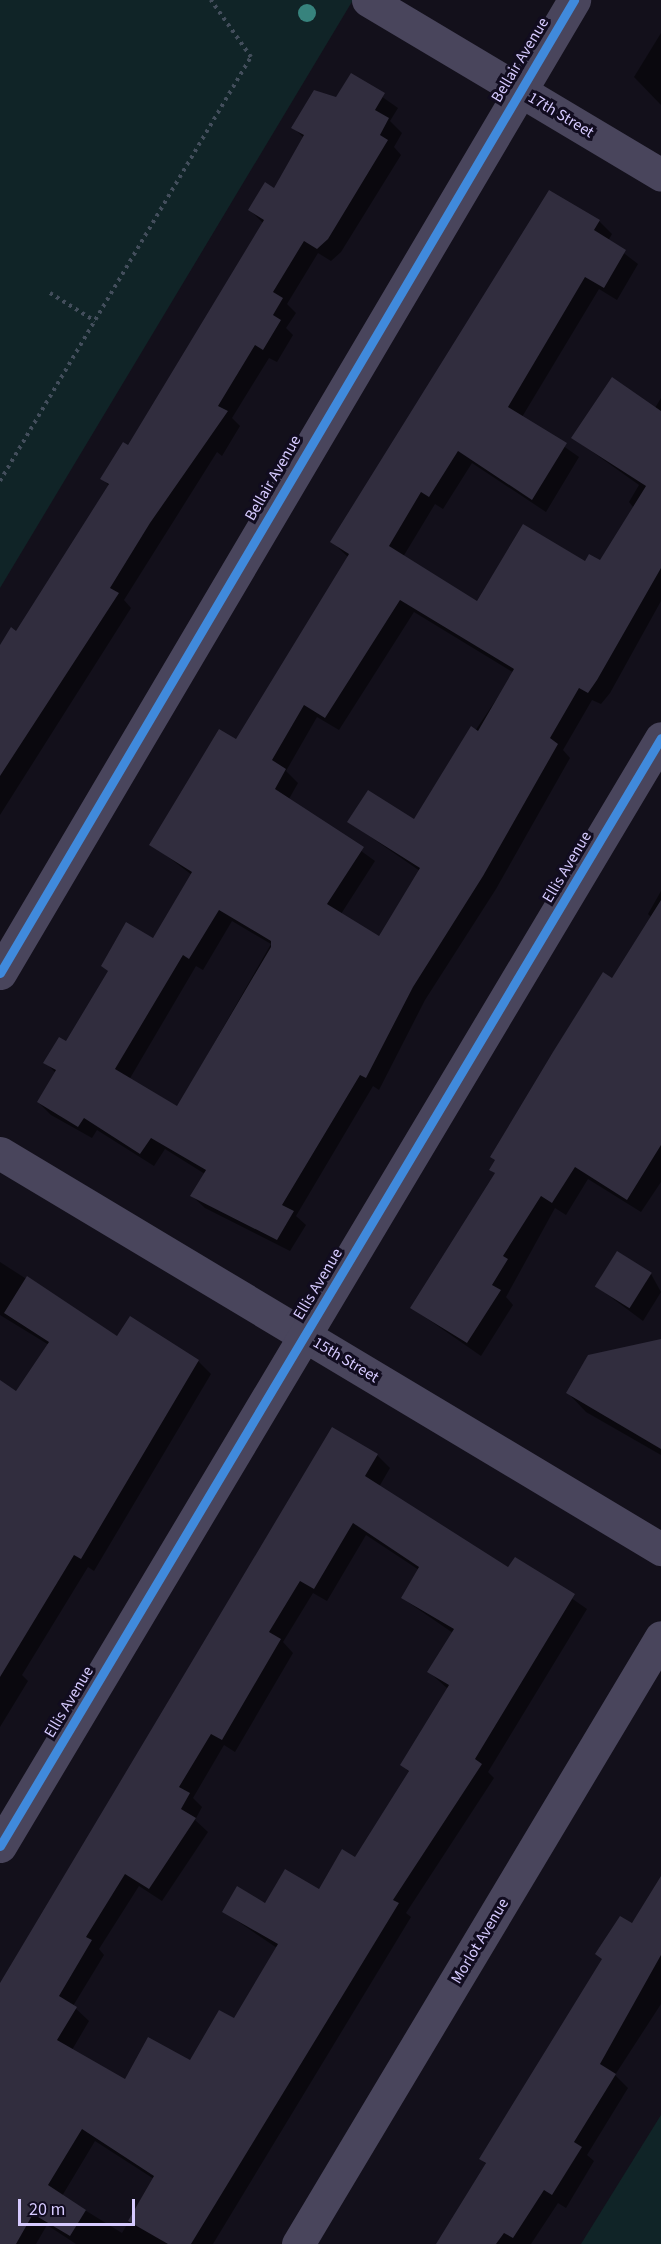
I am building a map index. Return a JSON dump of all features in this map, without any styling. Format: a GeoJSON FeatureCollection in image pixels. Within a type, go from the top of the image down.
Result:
{"type":"FeatureCollection","features":[{"type":"Feature","properties":{"kind":"street","name":"17th Street"},"geometry":{"type":"LineString","coordinates":[[368,0],[661,175]]}},
{"type":"Feature","properties":{"kind":"street","name":"Bellair Avenue"},"geometry":{"type":"LineString","coordinates":[[0,973],[574,0]]}},
{"type":"Feature","properties":{"kind":"street","name":"Ellis Avenue"},"geometry":{"type":"LineString","coordinates":[[0,1846],[661,738]]}},
{"type":"Feature","properties":{"kind":"street","name":"15th Street"},"geometry":{"type":"LineString","coordinates":[[0,1153],[661,1550]]}},
{"type":"Feature","properties":{"kind":"street","name":"Morlot Avenue"},"geometry":{"type":"LineString","coordinates":[[298,2244],[661,1637]]}},
{"type":"Feature","properties":{"kind":"path"},"geometry":{"type":"LineString","coordinates":[[0,481],[250,57],[211,0]]}},
{"type":"Feature","properties":{"kind":"path"},"geometry":{"type":"LineString","coordinates":[[50,293],[95,321]]}},
{"type":"Feature","properties":{"kind":"green space"},"geometry":{"type":"Polygon","coordinates":[[[0,0],[353,0],[0,588],[0,0]]]}},
{"type":"Feature","properties":{"kind":"green space"},"geometry":{"type":"Polygon","coordinates":[[[661,2115],[661,2244],[581,2244],[661,2115]]]}},
{"type":"Feature","properties":{"kind":"building"},"geometry":{"type":"Polygon","coordinates":[[[351,73],[385,93],[375,110],[389,118],[380,135],[388,140],[328,239],[317,249],[304,241],[273,292],[283,298],[273,315],[281,320],[263,350],[255,345],[218,406],[228,411],[150,523],[110,588],[119,593],[0,776],[0,645],[11,627],[16,631],[109,484],[100,479],[123,442],[128,445],[264,220],[248,210],[265,182],[274,188],[304,135],[291,128],[314,90],[336,97],[351,73]]]}},
{"type":"Feature","properties":{"kind":"building"},"geometry":{"type":"Polygon","coordinates":[[[549,190],[600,220],[594,230],[626,250],[604,288],[585,277],[508,407],[567,443],[532,500],[458,451],[429,497],[421,492],[389,546],[477,601],[523,524],[585,561],[589,554],[600,560],[646,486],[571,438],[612,377],[661,411],[661,568],[597,680],[588,693],[579,688],[550,738],[558,744],[483,876],[413,987],[366,1078],[360,1075],[282,1205],[294,1211],[277,1240],[190,1196],[206,1170],[151,1138],[140,1154],[84,1118],[78,1127],[37,1102],[56,1070],[43,1063],[59,1037],[66,1041],[108,971],[101,966],[126,922],[153,938],[192,872],[149,845],[219,729],[236,739],[349,554],[330,542],[549,190]],[[400,600],[325,718],[304,705],[272,760],[286,769],[275,789],[364,847],[327,904],[379,936],[420,868],[347,822],[368,790],[414,819],[471,726],[478,731],[514,669],[400,600]],[[219,910],[189,959],[183,955],[115,1069],[177,1106],[271,947],[271,941],[219,910]]]}},
{"type":"Feature","properties":{"kind":"building"},"geometry":{"type":"Polygon","coordinates":[[[661,900],[661,1145],[627,1200],[575,1167],[552,1203],[541,1196],[503,1256],[508,1259],[492,1285],[501,1290],[467,1343],[410,1308],[495,1173],[489,1170],[495,1160],[490,1157],[553,1052],[603,972],[612,978],[661,900]]]}},
{"type":"Feature","properties":{"kind":"building"},"geometry":{"type":"Polygon","coordinates":[[[617,1251],[652,1273],[630,1308],[595,1287],[617,1251]]]}},
{"type":"Feature","properties":{"kind":"building"},"geometry":{"type":"Polygon","coordinates":[[[27,1276],[117,1336],[130,1316],[199,1360],[81,1559],[74,1555],[0,1677],[0,1380],[16,1391],[49,1342],[4,1313],[27,1276]]]}},
{"type":"Feature","properties":{"kind":"building"},"geometry":{"type":"Polygon","coordinates":[[[661,1339],[661,1449],[566,1393],[588,1355],[661,1339]]]}},
{"type":"Feature","properties":{"kind":"building"},"geometry":{"type":"Polygon","coordinates":[[[332,1427],[378,1454],[365,1476],[508,1567],[515,1557],[575,1594],[475,1759],[482,1764],[393,1900],[399,1903],[191,2244],[168,2244],[128,2221],[154,2176],[82,2129],[48,2185],[86,2210],[70,2236],[33,2214],[16,2244],[0,2244],[0,1983],[332,1427]],[[353,1523],[314,1589],[300,1581],[269,1632],[281,1639],[222,1740],[211,1734],[179,1787],[190,1793],[181,1809],[196,1818],[149,1889],[125,1874],[86,1937],[92,1940],[59,1996],[77,2007],[57,2040],[125,2079],[148,2037],[190,2060],[219,2010],[234,2018],[278,1944],[222,1912],[237,1886],[265,1903],[285,1869],[319,1889],[342,1849],[355,1857],[409,1771],[400,1765],[449,1685],[427,1672],[454,1629],[401,1598],[419,1567],[353,1523]]]}},
{"type":"Feature","properties":{"kind":"building"},"geometry":{"type":"Polygon","coordinates":[[[661,1876],[661,1955],[600,2064],[616,2074],[574,2142],[582,2147],[552,2195],[544,2190],[513,2238],[504,2233],[496,2244],[436,2244],[486,2163],[479,2159],[602,1959],[595,1954],[620,1916],[632,1923],[661,1876]]]}},
{"type":"Feature","properties":{"kind":"cycle path"},"geometry":{"type":"LineString","coordinates":[[0,973],[574,0]]}},
{"type":"Feature","properties":{"kind":"cycle path"},"geometry":{"type":"LineString","coordinates":[[0,1846],[661,738]]}}]}
